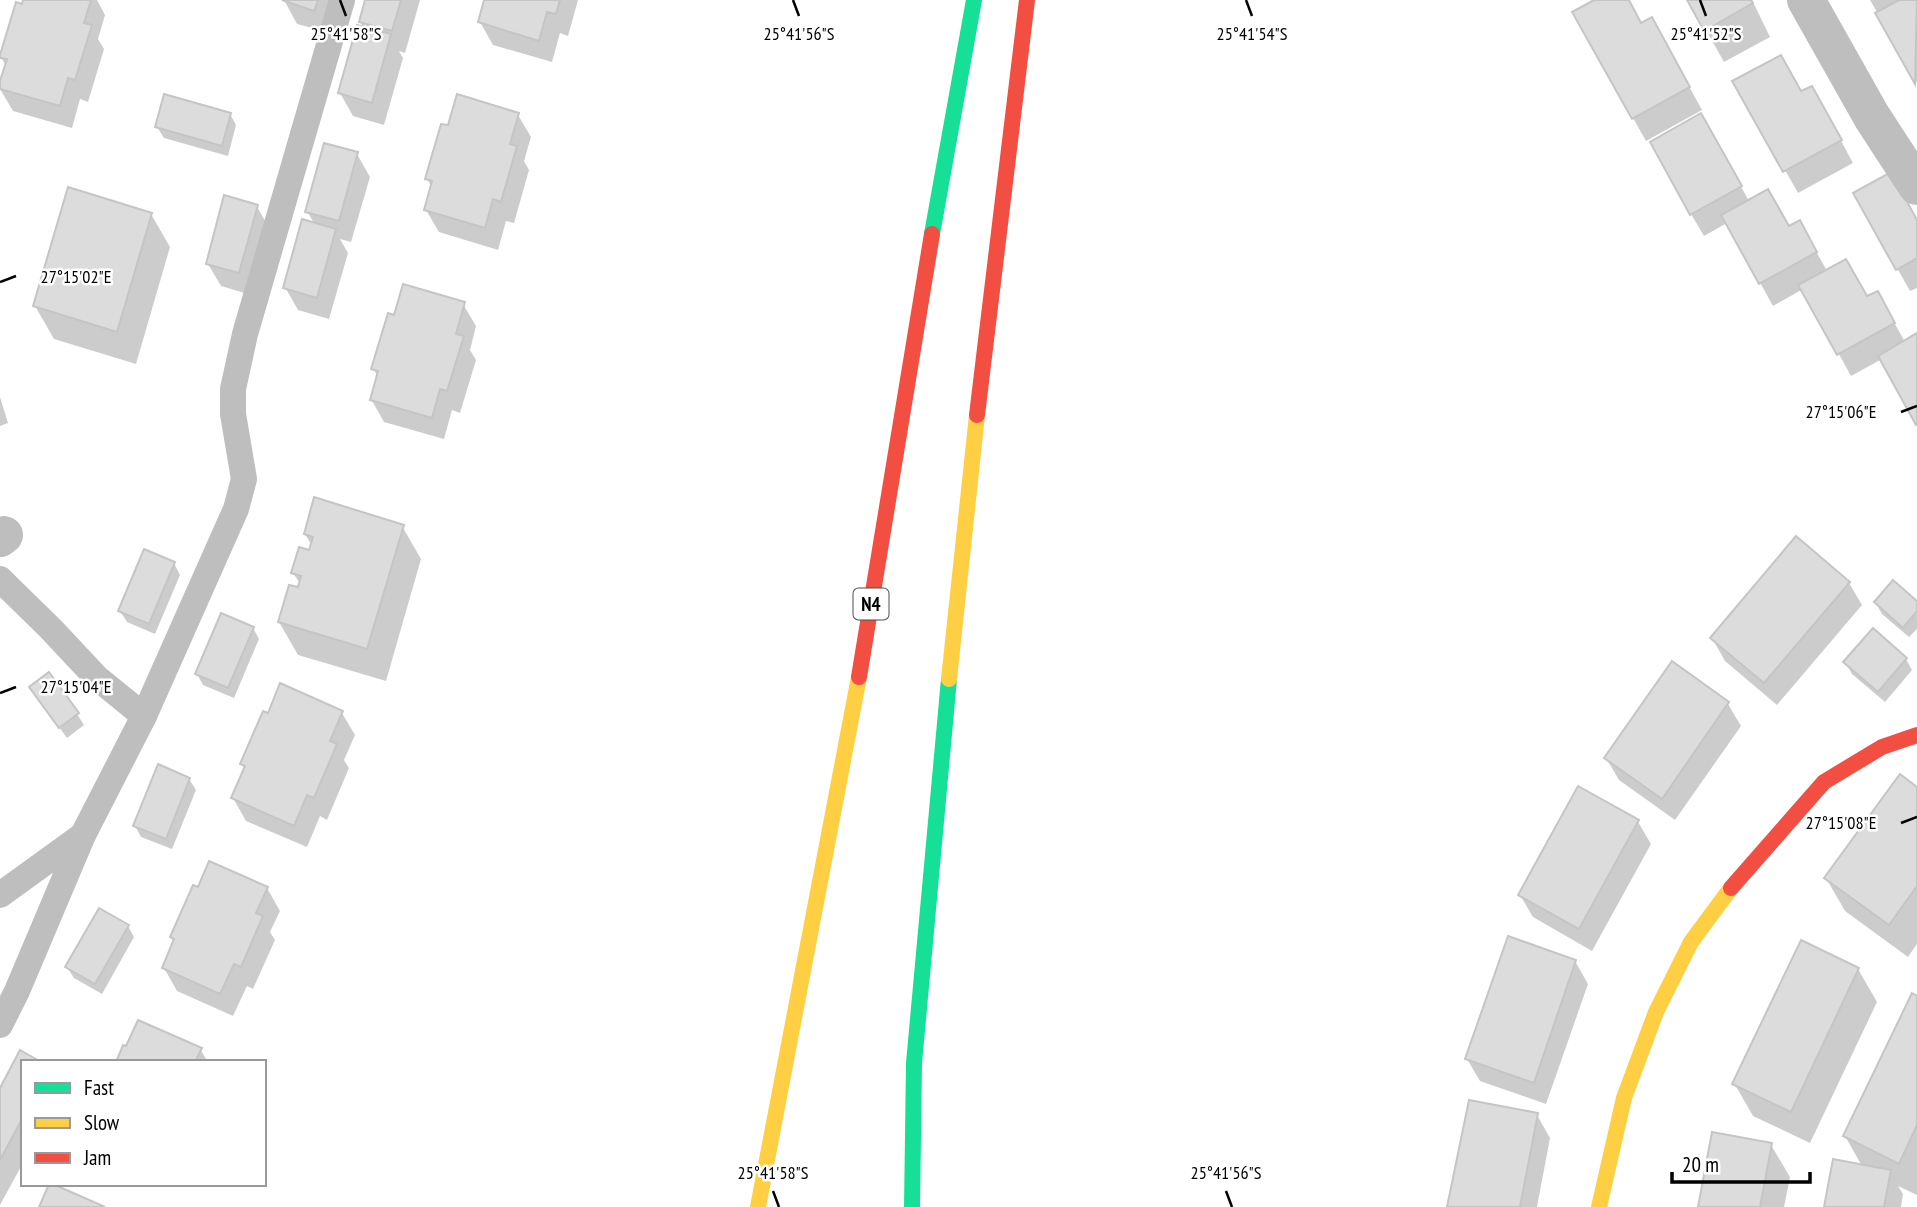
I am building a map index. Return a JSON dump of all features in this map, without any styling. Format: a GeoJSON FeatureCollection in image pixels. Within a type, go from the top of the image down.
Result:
{"type":"FeatureCollection","features":[{"type":"Feature","properties":{"kind":"main road","name":"N4"},"geometry":{"type":"LineString","coordinates":[[758,1207],[848,742],[949,130],[974,0]]}},
{"type":"Feature","properties":{"kind":"main road"},"geometry":{"type":"LineString","coordinates":[[912,1207],[914,1063],[932,851],[966,508],[1027,0]]}},
{"type":"Feature","properties":{"kind":"main road"},"geometry":{"type":"LineString","coordinates":[[1599,1207],[1624,1098],[1656,1012],[1691,942],[1735,882],[1824,782],[1882,747],[1917,735]]}},
{"type":"Feature","properties":{"kind":"street"},"geometry":{"type":"LineString","coordinates":[[1806,0],[1872,117],[1917,186]]}},
{"type":"Feature","properties":{"kind":"lane"},"geometry":{"type":"LineString","coordinates":[[0,1025],[83,835],[144,716],[236,509],[244,479],[233,414],[233,389],[245,334],[342,0]]}},
{"type":"Feature","properties":{"kind":"lane"},"geometry":{"type":"LineString","coordinates":[[0,579],[96,677],[144,716]]}},
{"type":"Feature","properties":{"kind":"lane"},"geometry":{"type":"LineString","coordinates":[[0,895],[83,835]]}},
{"type":"Feature","properties":{"kind":"building"},"geometry":{"type":"Polygon","coordinates":[[[23,0],[91,0],[84,23],[92,25],[75,80],[68,78],[60,106],[0,89],[7,59],[0,58],[0,55],[16,2],[22,4],[23,0]]]}},
{"type":"Feature","properties":{"kind":"building"},"geometry":{"type":"Polygon","coordinates":[[[282,0],[318,0],[314,11],[282,0]]]}},
{"type":"Feature","properties":{"kind":"building"},"geometry":{"type":"Polygon","coordinates":[[[365,0],[401,0],[392,31],[359,22],[365,0]]]}},
{"type":"Feature","properties":{"kind":"building"},"geometry":{"type":"Polygon","coordinates":[[[484,0],[560,0],[556,14],[547,12],[539,41],[478,22],[484,0]]]}},
{"type":"Feature","properties":{"kind":"building"},"geometry":{"type":"Polygon","coordinates":[[[1594,0],[1629,0],[1641,23],[1652,17],[1690,87],[1632,119],[1572,12],[1594,0]]]}},
{"type":"Feature","properties":{"kind":"building"},"geometry":{"type":"Polygon","coordinates":[[[1687,0],[1751,0],[1753,3],[1704,31],[1687,0]]]}},
{"type":"Feature","properties":{"kind":"building"},"geometry":{"type":"Polygon","coordinates":[[[1899,0],[1917,0],[1915,84],[1875,13],[1899,0]]]}},
{"type":"Feature","properties":{"kind":"building"},"geometry":{"type":"Polygon","coordinates":[[[357,25],[391,34],[372,103],[338,93],[357,25]]]}},
{"type":"Feature","properties":{"kind":"building"},"geometry":{"type":"Polygon","coordinates":[[[1781,55],[1801,91],[1812,86],[1842,140],[1783,172],[1732,81],[1781,55]]]}},
{"type":"Feature","properties":{"kind":"building"},"geometry":{"type":"Polygon","coordinates":[[[164,94],[231,113],[222,146],[155,127],[164,94]]]}},
{"type":"Feature","properties":{"kind":"building"},"geometry":{"type":"Polygon","coordinates":[[[457,94],[519,113],[510,144],[517,146],[501,202],[493,199],[485,228],[424,210],[432,181],[425,179],[441,124],[448,125],[457,94]]]}},
{"type":"Feature","properties":{"kind":"building"},"geometry":{"type":"Polygon","coordinates":[[[1701,113],[1742,186],[1690,215],[1650,142],[1701,113]]]}},
{"type":"Feature","properties":{"kind":"building"},"geometry":{"type":"Polygon","coordinates":[[[324,143],[358,152],[339,221],[305,212],[324,143]]]}},
{"type":"Feature","properties":{"kind":"building"},"geometry":{"type":"Polygon","coordinates":[[[1891,172],[1917,220],[1917,258],[1896,270],[1853,193],[1891,172]]]}},
{"type":"Feature","properties":{"kind":"building"},"geometry":{"type":"Polygon","coordinates":[[[68,187],[152,213],[117,332],[33,306],[68,187]]]}},
{"type":"Feature","properties":{"kind":"building"},"geometry":{"type":"Polygon","coordinates":[[[1768,189],[1789,226],[1800,220],[1817,252],[1759,284],[1721,215],[1768,189]]]}},
{"type":"Feature","properties":{"kind":"building"},"geometry":{"type":"Polygon","coordinates":[[[224,195],[258,205],[239,273],[206,264],[224,195]]]}},
{"type":"Feature","properties":{"kind":"building"},"geometry":{"type":"Polygon","coordinates":[[[302,219],[336,229],[317,298],[283,288],[302,219]]]}},
{"type":"Feature","properties":{"kind":"building"},"geometry":{"type":"Polygon","coordinates":[[[1846,259],[1867,296],[1878,291],[1895,323],[1837,355],[1798,285],[1846,259]]]}},
{"type":"Feature","properties":{"kind":"building"},"geometry":{"type":"Polygon","coordinates":[[[403,284],[465,302],[456,334],[464,336],[447,391],[440,389],[432,418],[370,400],[378,371],[371,369],[388,313],[394,315],[403,284]]]}},
{"type":"Feature","properties":{"kind":"building"},"geometry":{"type":"Polygon","coordinates":[[[1917,333],[1917,425],[1916,425],[1878,356],[1917,333]]]}},
{"type":"Feature","properties":{"kind":"building"},"geometry":{"type":"Polygon","coordinates":[[[314,497],[404,525],[367,649],[278,622],[289,585],[298,587],[301,576],[291,573],[299,547],[309,550],[313,537],[304,534],[314,497]]]}},
{"type":"Feature","properties":{"kind":"building"},"geometry":{"type":"Polygon","coordinates":[[[1796,536],[1850,582],[1764,683],[1710,638],[1796,536]]]}},
{"type":"Feature","properties":{"kind":"building"},"geometry":{"type":"Polygon","coordinates":[[[144,549],[175,562],[149,624],[118,611],[144,549]]]}},
{"type":"Feature","properties":{"kind":"building"},"geometry":{"type":"Polygon","coordinates":[[[1893,580],[1917,601],[1917,611],[1903,628],[1874,602],[1893,580]]]}},
{"type":"Feature","properties":{"kind":"building"},"geometry":{"type":"Polygon","coordinates":[[[221,613],[254,627],[228,688],[195,674],[221,613]]]}},
{"type":"Feature","properties":{"kind":"building"},"geometry":{"type":"Polygon","coordinates":[[[1873,628],[1907,658],[1878,692],[1843,662],[1873,628]]]}},
{"type":"Feature","properties":{"kind":"building"},"geometry":{"type":"Polygon","coordinates":[[[1672,661],[1729,702],[1662,799],[1604,758],[1672,661]]]}},
{"type":"Feature","properties":{"kind":"building"},"geometry":{"type":"Polygon","coordinates":[[[49,672],[79,713],[59,728],[29,687],[49,672]]]}},
{"type":"Feature","properties":{"kind":"building"},"geometry":{"type":"Polygon","coordinates":[[[280,683],[343,711],[330,741],[337,744],[314,798],[307,795],[294,826],[231,798],[245,766],[240,764],[263,711],[268,713],[280,683]]]}},
{"type":"Feature","properties":{"kind":"building"},"geometry":{"type":"Polygon","coordinates":[[[158,764],[190,778],[166,839],[133,826],[158,764]]]}},
{"type":"Feature","properties":{"kind":"building"},"geometry":{"type":"Polygon","coordinates":[[[1900,774],[1917,787],[1917,886],[1889,925],[1824,878],[1900,774]]]}},
{"type":"Feature","properties":{"kind":"building"},"geometry":{"type":"Polygon","coordinates":[[[1578,786],[1639,820],[1579,929],[1518,895],[1578,786]]]}},
{"type":"Feature","properties":{"kind":"building"},"geometry":{"type":"Polygon","coordinates":[[[209,861],[268,887],[256,913],[263,916],[241,967],[234,964],[220,994],[162,968],[174,939],[170,937],[193,885],[198,887],[209,861]]]}},
{"type":"Feature","properties":{"kind":"building"},"geometry":{"type":"Polygon","coordinates":[[[99,908],[129,925],[95,984],[65,967],[99,908]]]}},
{"type":"Feature","properties":{"kind":"building"},"geometry":{"type":"Polygon","coordinates":[[[1508,936],[1576,960],[1534,1083],[1465,1059],[1508,936]]]}},
{"type":"Feature","properties":{"kind":"building"},"geometry":{"type":"Polygon","coordinates":[[[1801,940],[1859,968],[1791,1112],[1732,1084],[1801,940]]]}},
{"type":"Feature","properties":{"kind":"building"},"geometry":{"type":"Polygon","coordinates":[[[1912,993],[1917,996],[1917,1125],[1899,1164],[1843,1136],[1912,993]]]}},
{"type":"Feature","properties":{"kind":"building"},"geometry":{"type":"Polygon","coordinates":[[[138,1020],[202,1048],[196,1060],[117,1060],[123,1045],[126,1046],[138,1020]]]}},
{"type":"Feature","properties":{"kind":"building"},"geometry":{"type":"Polygon","coordinates":[[[20,1050],[38,1060],[21,1060],[21,1121],[0,1160],[0,1088],[20,1050]]]}},
{"type":"Feature","properties":{"kind":"building"},"geometry":{"type":"Polygon","coordinates":[[[1469,1100],[1538,1113],[1520,1207],[1447,1207],[1469,1100]]]}},
{"type":"Feature","properties":{"kind":"building"},"geometry":{"type":"Polygon","coordinates":[[[1712,1132],[1772,1143],[1760,1207],[1698,1207],[1712,1132]]]}},
{"type":"Feature","properties":{"kind":"building"},"geometry":{"type":"Polygon","coordinates":[[[1833,1159],[1891,1170],[1884,1207],[1824,1207],[1833,1159]]]}},
{"type":"Feature","properties":{"kind":"building"},"geometry":{"type":"Polygon","coordinates":[[[48,1186],[58,1186],[105,1207],[39,1207],[48,1186]]]}},
{"type":"Feature","properties":{"kind":"traffic: fast"},"geometry":{"type":"LineString","coordinates":[[932,234],[974,0]]}},
{"type":"Feature","properties":{"kind":"traffic: fast"},"geometry":{"type":"LineString","coordinates":[[912,1207],[914,1063],[949,679]]}},
{"type":"Feature","properties":{"kind":"traffic: slow"},"geometry":{"type":"LineString","coordinates":[[949,679],[977,415]]}},
{"type":"Feature","properties":{"kind":"traffic: slow"},"geometry":{"type":"LineString","coordinates":[[758,1207],[859,677]]}},
{"type":"Feature","properties":{"kind":"traffic: slow"},"geometry":{"type":"LineString","coordinates":[[1599,1207],[1624,1098],[1656,1012],[1691,942],[1731,888]]}},
{"type":"Feature","properties":{"kind":"traffic: jam"},"geometry":{"type":"LineString","coordinates":[[977,415],[1027,0]]}},
{"type":"Feature","properties":{"kind":"traffic: jam"},"geometry":{"type":"LineString","coordinates":[[859,677],[932,234]]}},
{"type":"Feature","properties":{"kind":"traffic: jam"},"geometry":{"type":"LineString","coordinates":[[1731,888],[1824,782],[1882,747],[1917,735]]}}]}
